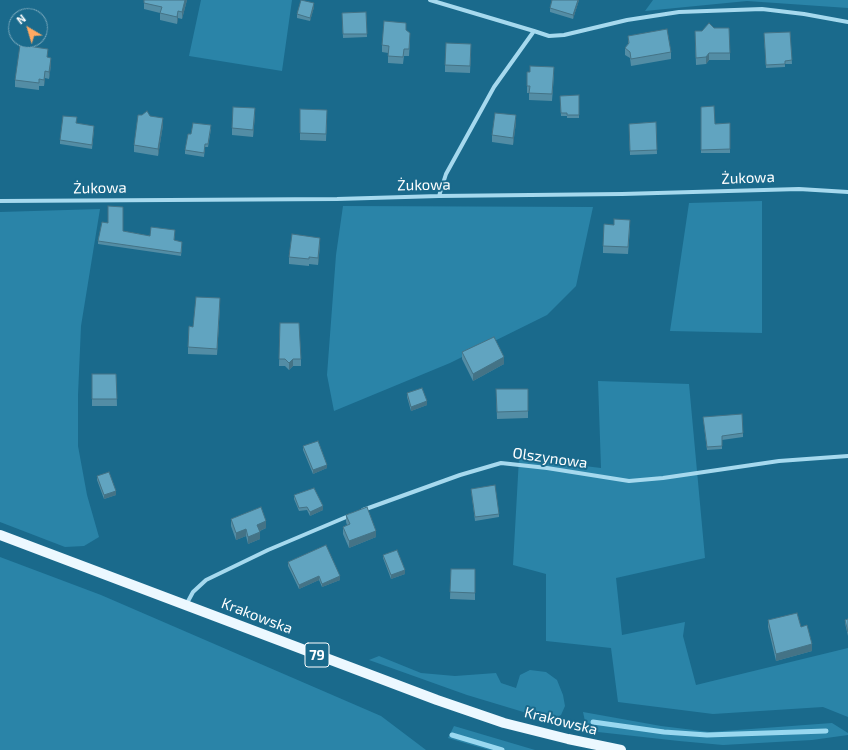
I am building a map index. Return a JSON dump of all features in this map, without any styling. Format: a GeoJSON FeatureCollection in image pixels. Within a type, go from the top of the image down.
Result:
{"type":"FeatureCollection","features":[{"type":"Feature","properties":{"kind":"main road","name":"Krakowska"},"geometry":{"type":"LineString","coordinates":[[0,535],[438,700],[496,720],[568,739],[621,750]]}},
{"type":"Feature","properties":{"kind":"street"},"geometry":{"type":"LineString","coordinates":[[430,0],[549,36],[564,35],[627,20],[679,12],[762,9],[804,14],[848,22]]}},
{"type":"Feature","properties":{"kind":"street"},"geometry":{"type":"LineString","coordinates":[[439,196],[446,174],[494,87],[534,31]]}},
{"type":"Feature","properties":{"kind":"street","name":"Żukowa"},"geometry":{"type":"LineString","coordinates":[[0,201],[337,199],[439,196],[622,194],[799,188],[848,192]]}},
{"type":"Feature","properties":{"kind":"street","name":"Olszynowa"},"geometry":{"type":"LineString","coordinates":[[360,511],[460,475],[501,463],[546,468],[629,481],[663,478],[780,461],[848,456]]}},
{"type":"Feature","properties":{"kind":"street"},"geometry":{"type":"LineString","coordinates":[[186,605],[193,592],[206,580],[352,514]]}},
{"type":"Feature","properties":{"kind":"shaded area"},"geometry":{"type":"Polygon","coordinates":[[[201,0],[292,0],[282,71],[189,56],[201,0]]]}},
{"type":"Feature","properties":{"kind":"shaded area"},"geometry":{"type":"Polygon","coordinates":[[[653,0],[848,0],[848,8],[747,1],[645,11],[653,0]]]}},
{"type":"Feature","properties":{"kind":"shaded area"},"geometry":{"type":"Polygon","coordinates":[[[762,201],[762,333],[670,331],[689,203],[762,201]]]}},
{"type":"Feature","properties":{"kind":"shaded area"},"geometry":{"type":"Polygon","coordinates":[[[343,206],[593,207],[576,286],[547,315],[450,363],[334,411],[327,375],[336,255],[343,206]]]}},
{"type":"Feature","properties":{"kind":"shaded area"},"geometry":{"type":"Polygon","coordinates":[[[100,209],[81,326],[78,395],[78,446],[87,495],[99,537],[84,546],[65,547],[0,522],[0,212],[100,209]]]}},
{"type":"Feature","properties":{"kind":"shaded area"},"geometry":{"type":"Polygon","coordinates":[[[598,381],[689,384],[705,558],[616,578],[622,635],[685,622],[683,636],[696,685],[848,648],[848,717],[823,707],[713,714],[618,702],[611,648],[546,641],[546,574],[513,565],[519,458],[601,468],[598,381]]]}},
{"type":"Feature","properties":{"kind":"shaded area"},"geometry":{"type":"Polygon","coordinates":[[[0,557],[101,595],[381,716],[426,750],[0,750],[0,557]]]}},
{"type":"Feature","properties":{"kind":"shaded area"},"geometry":{"type":"Polygon","coordinates":[[[379,656],[421,673],[455,676],[496,673],[501,683],[516,688],[520,675],[530,670],[546,672],[557,680],[563,695],[565,706],[561,715],[550,720],[467,695],[369,660],[379,656]]]}},
{"type":"Feature","properties":{"kind":"shaded area"},"geometry":{"type":"Polygon","coordinates":[[[583,712],[661,726],[710,732],[832,723],[848,733],[848,735],[812,740],[723,745],[598,732],[586,726],[583,712]]]}},
{"type":"Feature","properties":{"kind":"shaded area"},"geometry":{"type":"Polygon","coordinates":[[[454,726],[535,750],[489,750],[448,738],[454,726]]]}},
{"type":"Feature","properties":{"kind":"building"},"geometry":{"type":"Polygon","coordinates":[[[144,0],[185,0],[182,12],[178,11],[177,17],[160,13],[162,7],[144,3],[144,0]]]}},
{"type":"Feature","properties":{"kind":"building"},"geometry":{"type":"Polygon","coordinates":[[[301,0],[314,3],[310,18],[297,14],[301,0]]]}},
{"type":"Feature","properties":{"kind":"building"},"geometry":{"type":"Polygon","coordinates":[[[552,0],[578,0],[573,15],[550,8],[552,0]]]}},
{"type":"Feature","properties":{"kind":"building"},"geometry":{"type":"Polygon","coordinates":[[[366,12],[367,34],[343,34],[342,13],[366,12]]]}},
{"type":"Feature","properties":{"kind":"building"},"geometry":{"type":"Polygon","coordinates":[[[384,21],[406,23],[406,30],[410,33],[409,49],[404,49],[403,57],[388,56],[389,46],[382,45],[384,21]]]}},
{"type":"Feature","properties":{"kind":"building"},"geometry":{"type":"Polygon","coordinates":[[[709,23],[714,28],[729,28],[730,53],[709,53],[706,57],[696,58],[695,31],[702,31],[709,23]]]}},
{"type":"Feature","properties":{"kind":"building"},"geometry":{"type":"Polygon","coordinates":[[[667,29],[671,52],[631,59],[630,52],[625,48],[629,43],[628,36],[667,29]]]}},
{"type":"Feature","properties":{"kind":"building"},"geometry":{"type":"Polygon","coordinates":[[[790,32],[792,60],[785,61],[785,64],[766,65],[764,33],[790,32]]]}},
{"type":"Feature","properties":{"kind":"building"},"geometry":{"type":"Polygon","coordinates":[[[446,43],[471,44],[470,66],[445,65],[446,43]]]}},
{"type":"Feature","properties":{"kind":"building"},"geometry":{"type":"Polygon","coordinates":[[[20,48],[48,49],[47,57],[51,58],[49,72],[45,71],[44,80],[39,79],[39,83],[15,80],[20,48]]]}},
{"type":"Feature","properties":{"kind":"building"},"geometry":{"type":"Polygon","coordinates":[[[530,66],[554,67],[552,94],[529,93],[530,86],[527,86],[527,72],[530,72],[530,66]]]}},
{"type":"Feature","properties":{"kind":"building"},"geometry":{"type":"Polygon","coordinates":[[[579,95],[579,115],[567,115],[567,113],[561,113],[560,96],[579,95]]]}},
{"type":"Feature","properties":{"kind":"building"},"geometry":{"type":"Polygon","coordinates":[[[714,106],[715,124],[730,123],[730,149],[701,150],[701,107],[714,106]]]}},
{"type":"Feature","properties":{"kind":"building"},"geometry":{"type":"Polygon","coordinates":[[[233,107],[255,108],[253,130],[232,128],[233,107]]]}},
{"type":"Feature","properties":{"kind":"building"},"geometry":{"type":"Polygon","coordinates":[[[300,109],[327,110],[326,134],[300,133],[300,109]]]}},
{"type":"Feature","properties":{"kind":"building"},"geometry":{"type":"Polygon","coordinates":[[[147,111],[150,116],[163,118],[158,149],[134,145],[138,115],[142,115],[147,111]]]}},
{"type":"Feature","properties":{"kind":"building"},"geometry":{"type":"Polygon","coordinates":[[[495,113],[516,115],[513,138],[492,135],[495,113]]]}},
{"type":"Feature","properties":{"kind":"building"},"geometry":{"type":"Polygon","coordinates":[[[63,116],[77,117],[76,123],[94,126],[92,145],[60,140],[63,116]]]}},
{"type":"Feature","properties":{"kind":"building"},"geometry":{"type":"Polygon","coordinates":[[[656,122],[657,150],[630,151],[629,124],[656,122]]]}},
{"type":"Feature","properties":{"kind":"building"},"geometry":{"type":"Polygon","coordinates":[[[193,123],[211,125],[208,144],[205,144],[204,153],[185,150],[188,134],[191,134],[193,123]]]}},
{"type":"Feature","properties":{"kind":"building"},"geometry":{"type":"Polygon","coordinates":[[[108,206],[123,207],[123,231],[150,236],[151,227],[175,230],[174,240],[182,242],[181,253],[98,241],[102,222],[108,223],[108,206]]]}},
{"type":"Feature","properties":{"kind":"building"},"geometry":{"type":"Polygon","coordinates":[[[614,219],[630,220],[628,247],[603,246],[604,224],[614,225],[614,219]]]}},
{"type":"Feature","properties":{"kind":"building"},"geometry":{"type":"Polygon","coordinates":[[[292,234],[320,238],[318,258],[309,257],[309,259],[289,257],[292,234]]]}},
{"type":"Feature","properties":{"kind":"building"},"geometry":{"type":"Polygon","coordinates":[[[196,297],[220,298],[217,349],[188,347],[189,326],[193,327],[196,297]]]}},
{"type":"Feature","properties":{"kind":"building"},"geometry":{"type":"Polygon","coordinates":[[[280,323],[299,323],[301,359],[293,359],[289,363],[285,359],[279,359],[280,323]]]}},
{"type":"Feature","properties":{"kind":"building"},"geometry":{"type":"Polygon","coordinates":[[[494,337],[504,357],[473,374],[462,352],[494,337]]]}},
{"type":"Feature","properties":{"kind":"building"},"geometry":{"type":"Polygon","coordinates":[[[92,374],[116,374],[117,399],[92,399],[92,374]]]}},
{"type":"Feature","properties":{"kind":"building"},"geometry":{"type":"Polygon","coordinates":[[[422,388],[427,401],[411,407],[407,393],[422,388]]]}},
{"type":"Feature","properties":{"kind":"building"},"geometry":{"type":"Polygon","coordinates":[[[496,389],[528,389],[528,411],[497,412],[496,389]]]}},
{"type":"Feature","properties":{"kind":"building"},"geometry":{"type":"Polygon","coordinates":[[[742,414],[743,433],[722,436],[722,446],[707,447],[703,417],[742,414]]]}},
{"type":"Feature","properties":{"kind":"building"},"geometry":{"type":"Polygon","coordinates":[[[318,441],[327,465],[313,470],[303,446],[318,441]]]}},
{"type":"Feature","properties":{"kind":"building"},"geometry":{"type":"Polygon","coordinates":[[[109,472],[116,491],[104,495],[97,476],[109,472]]]}},
{"type":"Feature","properties":{"kind":"building"},"geometry":{"type":"Polygon","coordinates":[[[495,485],[499,514],[475,517],[471,489],[495,485]]]}},
{"type":"Feature","properties":{"kind":"building"},"geometry":{"type":"Polygon","coordinates":[[[314,488],[323,506],[310,512],[307,507],[299,508],[294,495],[314,488]]]}},
{"type":"Feature","properties":{"kind":"building"},"geometry":{"type":"Polygon","coordinates":[[[261,507],[266,521],[257,525],[260,532],[248,537],[246,529],[236,533],[231,519],[261,507]]]}},
{"type":"Feature","properties":{"kind":"building"},"geometry":{"type":"Polygon","coordinates":[[[367,507],[376,531],[349,541],[343,527],[350,524],[346,515],[367,507]]]}},
{"type":"Feature","properties":{"kind":"building"},"geometry":{"type":"Polygon","coordinates":[[[326,545],[340,576],[322,584],[319,576],[299,585],[288,562],[326,545]]]}},
{"type":"Feature","properties":{"kind":"building"},"geometry":{"type":"Polygon","coordinates":[[[397,550],[405,570],[391,575],[383,555],[397,550]]]}},
{"type":"Feature","properties":{"kind":"building"},"geometry":{"type":"Polygon","coordinates":[[[451,569],[475,569],[475,593],[450,592],[451,569]]]}},
{"type":"Feature","properties":{"kind":"building"},"geometry":{"type":"Polygon","coordinates":[[[797,613],[801,627],[807,625],[812,644],[776,654],[768,620],[797,613]]]}},
{"type":"Feature","properties":{"kind":"building"},"geometry":{"type":"Polygon","coordinates":[[[848,619],[848,632],[845,620],[848,619]]]}},
{"type":"Feature","properties":{"kind":"waterway"},"geometry":{"type":"LineString","coordinates":[[593,722],[664,732],[707,735],[826,731]]}},
{"type":"Feature","properties":{"kind":"waterway"},"geometry":{"type":"LineString","coordinates":[[452,735],[502,750]]}}]}
